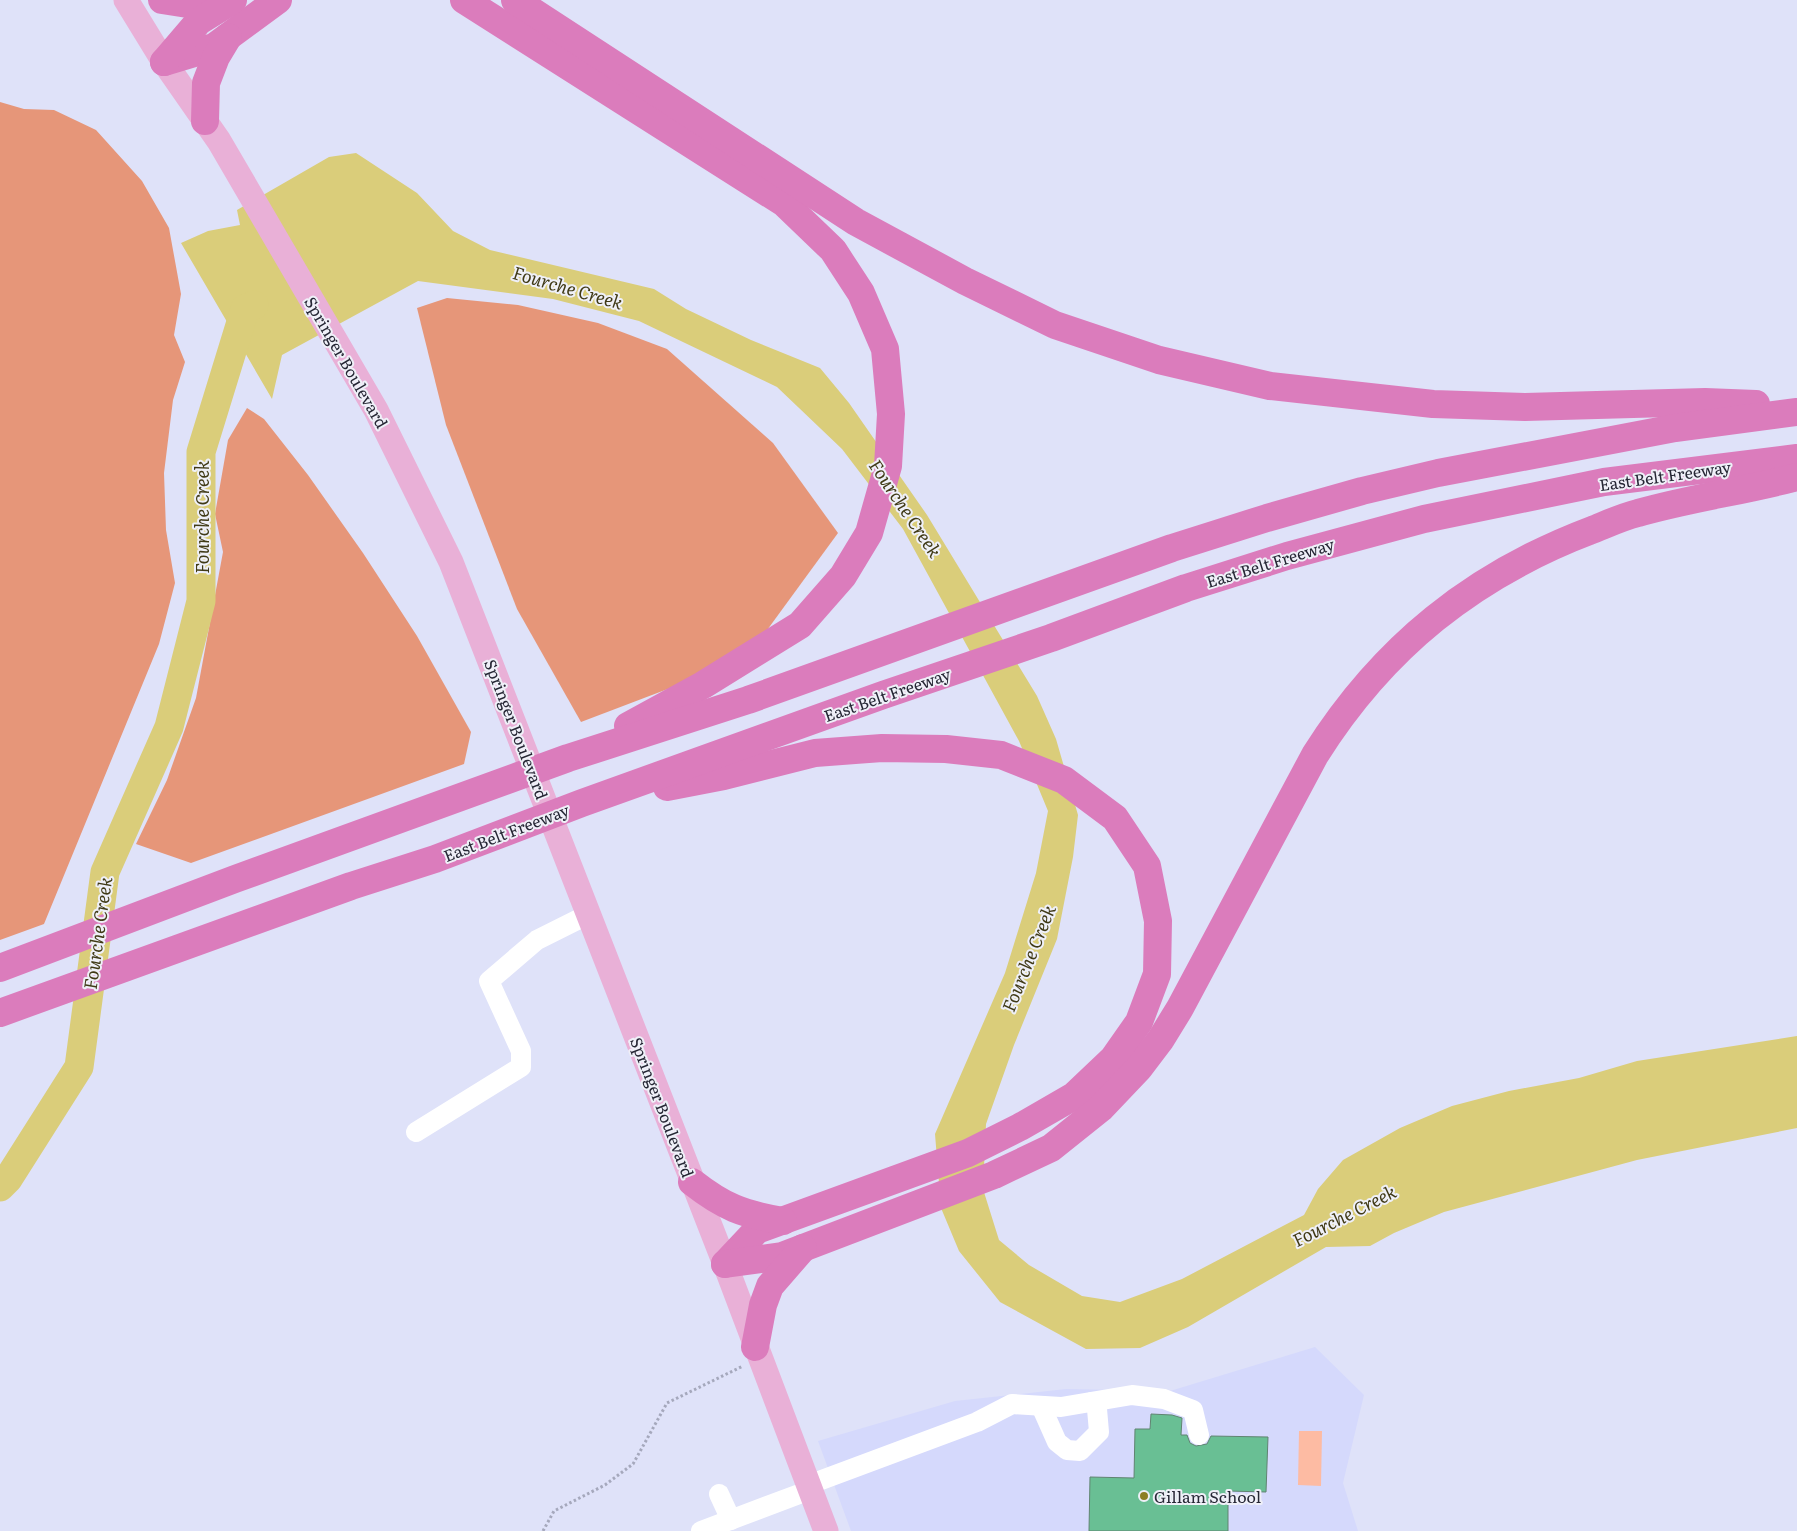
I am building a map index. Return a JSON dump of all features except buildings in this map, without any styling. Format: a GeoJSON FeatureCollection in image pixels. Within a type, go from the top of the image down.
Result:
{"type":"FeatureCollection","features":[{"type":"Feature","properties":{"kind":"highway"},"geometry":{"type":"LineString","coordinates":[[162,0],[194,5],[230,2]]}},
{"type":"Feature","properties":{"kind":"highway"},"geometry":{"type":"LineString","coordinates":[[164,62],[214,47],[278,0]]}},
{"type":"Feature","properties":{"kind":"highway"},"geometry":{"type":"LineString","coordinates":[[464,0],[784,203],[833,250],[861,293],[885,349],[891,414],[888,466],[869,532],[843,576],[800,625],[703,685],[568,758]]}},
{"type":"Feature","properties":{"kind":"highway"},"geometry":{"type":"LineString","coordinates":[[515,0],[856,222],[965,281],[1055,325],[1160,360],[1270,386],[1432,404],[1525,407],[1705,402],[1797,405]]}},
{"type":"Feature","properties":{"kind":"highway"},"geometry":{"type":"LineString","coordinates":[[164,62],[199,21],[230,2]]}},
{"type":"Feature","properties":{"kind":"highway"},"geometry":{"type":"LineString","coordinates":[[212,131],[206,84],[216,57],[228,37]]}},
{"type":"Feature","properties":{"kind":"highway"},"geometry":{"type":"LineString","coordinates":[[0,968],[244,876],[568,758],[748,700],[1172,548],[1362,491],[1438,473],[1675,428],[1797,412]]}},
{"type":"Feature","properties":{"kind":"highway","name":"East Belt Freeway"},"geometry":{"type":"LineString","coordinates":[[0,1013],[1186,588],[1339,541],[1424,519],[1604,482],[1797,458]]}},
{"type":"Feature","properties":{"kind":"highway"},"geometry":{"type":"LineString","coordinates":[[725,1264],[782,1256],[994,1175],[1051,1148],[1101,1108],[1139,1068],[1161,1039],[1180,1008],[1316,755],[1338,719],[1364,686],[1391,657],[1454,604],[1523,559],[1558,543],[1637,513],[1797,477]]}},
{"type":"Feature","properties":{"kind":"highway"},"geometry":{"type":"LineString","coordinates":[[582,803],[724,776],[815,753],[882,748],[946,749],[1001,755],[1064,780],[1115,818],[1147,866],[1158,921],[1157,974],[1140,1022],[1112,1059],[1074,1096],[1020,1127],[968,1153],[757,1230],[725,1264]]}},
{"type":"Feature","properties":{"kind":"highway"},"geometry":{"type":"LineString","coordinates":[[692,1182],[718,1202],[750,1216],[783,1221]]}},
{"type":"Feature","properties":{"kind":"highway"},"geometry":{"type":"LineString","coordinates":[[757,1352],[763,1305],[770,1286],[804,1247]]}},
{"type":"Feature","properties":{"kind":"main road","name":"Springer Boulevard"},"geometry":{"type":"LineString","coordinates":[[126,0],[164,62],[212,131],[376,410],[451,562],[725,1264],[826,1531]]}},
{"type":"Feature","properties":{"kind":"street"},"geometry":{"type":"LineString","coordinates":[[416,1132],[521,1067],[521,1051],[489,981],[537,940],[589,914]]}},
{"type":"Feature","properties":{"kind":"street"},"geometry":{"type":"LineString","coordinates":[[701,1531],[977,1422],[1012,1404],[1062,1407],[1132,1396],[1164,1399],[1193,1410],[1200,1435]]}},
{"type":"Feature","properties":{"kind":"street"},"geometry":{"type":"LineString","coordinates":[[1040,1406],[1057,1442],[1067,1450],[1080,1451],[1099,1432],[1097,1409],[1092,1402]]}},
{"type":"Feature","properties":{"kind":"street"},"geometry":{"type":"LineString","coordinates":[[719,1494],[731,1520]]}},
{"type":"Feature","properties":{"kind":"path"},"geometry":{"type":"LineString","coordinates":[[543,1531],[554,1511],[605,1485],[633,1464],[667,1403],[757,1352]]}},
{"type":"Feature","properties":{"kind":"shaded area"},"geometry":{"type":"Polygon","coordinates":[[[0,102],[24,109],[54,110],[96,130],[142,181],[169,228],[181,294],[174,335],[185,362],[173,400],[164,473],[166,530],[175,583],[159,644],[44,924],[0,940],[0,102]]]}},
{"type":"Feature","properties":{"kind":"shaded area"},"geometry":{"type":"Polygon","coordinates":[[[447,298],[518,305],[598,323],[667,349],[773,443],[838,533],[762,637],[673,687],[581,722],[517,609],[446,425],[417,308],[447,298]]]}},
{"type":"Feature","properties":{"kind":"shaded area"},"geometry":{"type":"Polygon","coordinates":[[[247,408],[264,419],[308,475],[363,553],[417,636],[471,732],[464,764],[191,863],[136,844],[167,780],[196,698],[223,552],[215,514],[228,440],[247,408]]]}},
{"type":"Feature","properties":{"kind":"shaded area"},"geometry":{"type":"Polygon","coordinates":[[[1315,1347],[1364,1395],[1343,1483],[1358,1531],[851,1531],[818,1441],[955,1401],[1066,1389],[1170,1391],[1315,1347]]]}},
{"type":"Feature","properties":{"kind":"shaded area"},"geometry":{"type":"Polygon","coordinates":[[[1299,1431],[1322,1431],[1321,1486],[1298,1485],[1299,1431]]]}},
{"type":"Feature","properties":{"kind":"water"},"geometry":{"type":"Polygon","coordinates":[[[356,153],[417,193],[453,231],[490,250],[654,289],[686,309],[751,340],[820,368],[849,403],[927,515],[1037,696],[1056,739],[1078,815],[1073,857],[1057,939],[1014,1045],[986,1124],[983,1189],[999,1240],[1029,1265],[1082,1296],[1120,1302],[1182,1279],[1304,1215],[1318,1189],[1343,1160],[1400,1128],[1452,1106],[1509,1091],[1579,1078],[1637,1061],[1797,1036],[1797,1128],[1637,1160],[1444,1212],[1394,1233],[1370,1246],[1326,1247],[1188,1327],[1140,1348],[1086,1349],[1000,1302],[959,1251],[941,1208],[935,1134],[1005,973],[1036,873],[1048,811],[1019,741],[903,529],[842,449],[777,387],[639,321],[553,299],[418,281],[282,355],[272,399],[181,243],[208,231],[240,225],[237,210],[329,157],[356,153]]]}},
{"type":"Feature","properties":{"kind":"waterway","name":"Fourche Creek"},"geometry":{"type":"LineString","coordinates":[[0,1187],[8,1179],[79,1067],[105,872],[169,727],[201,601],[201,452],[245,309],[254,305]]}},
{"type":"Feature","properties":{"kind":"place","name":"Gillam School"},"geometry":{"type":"Point","coordinates":[1144,1496]}}]}
